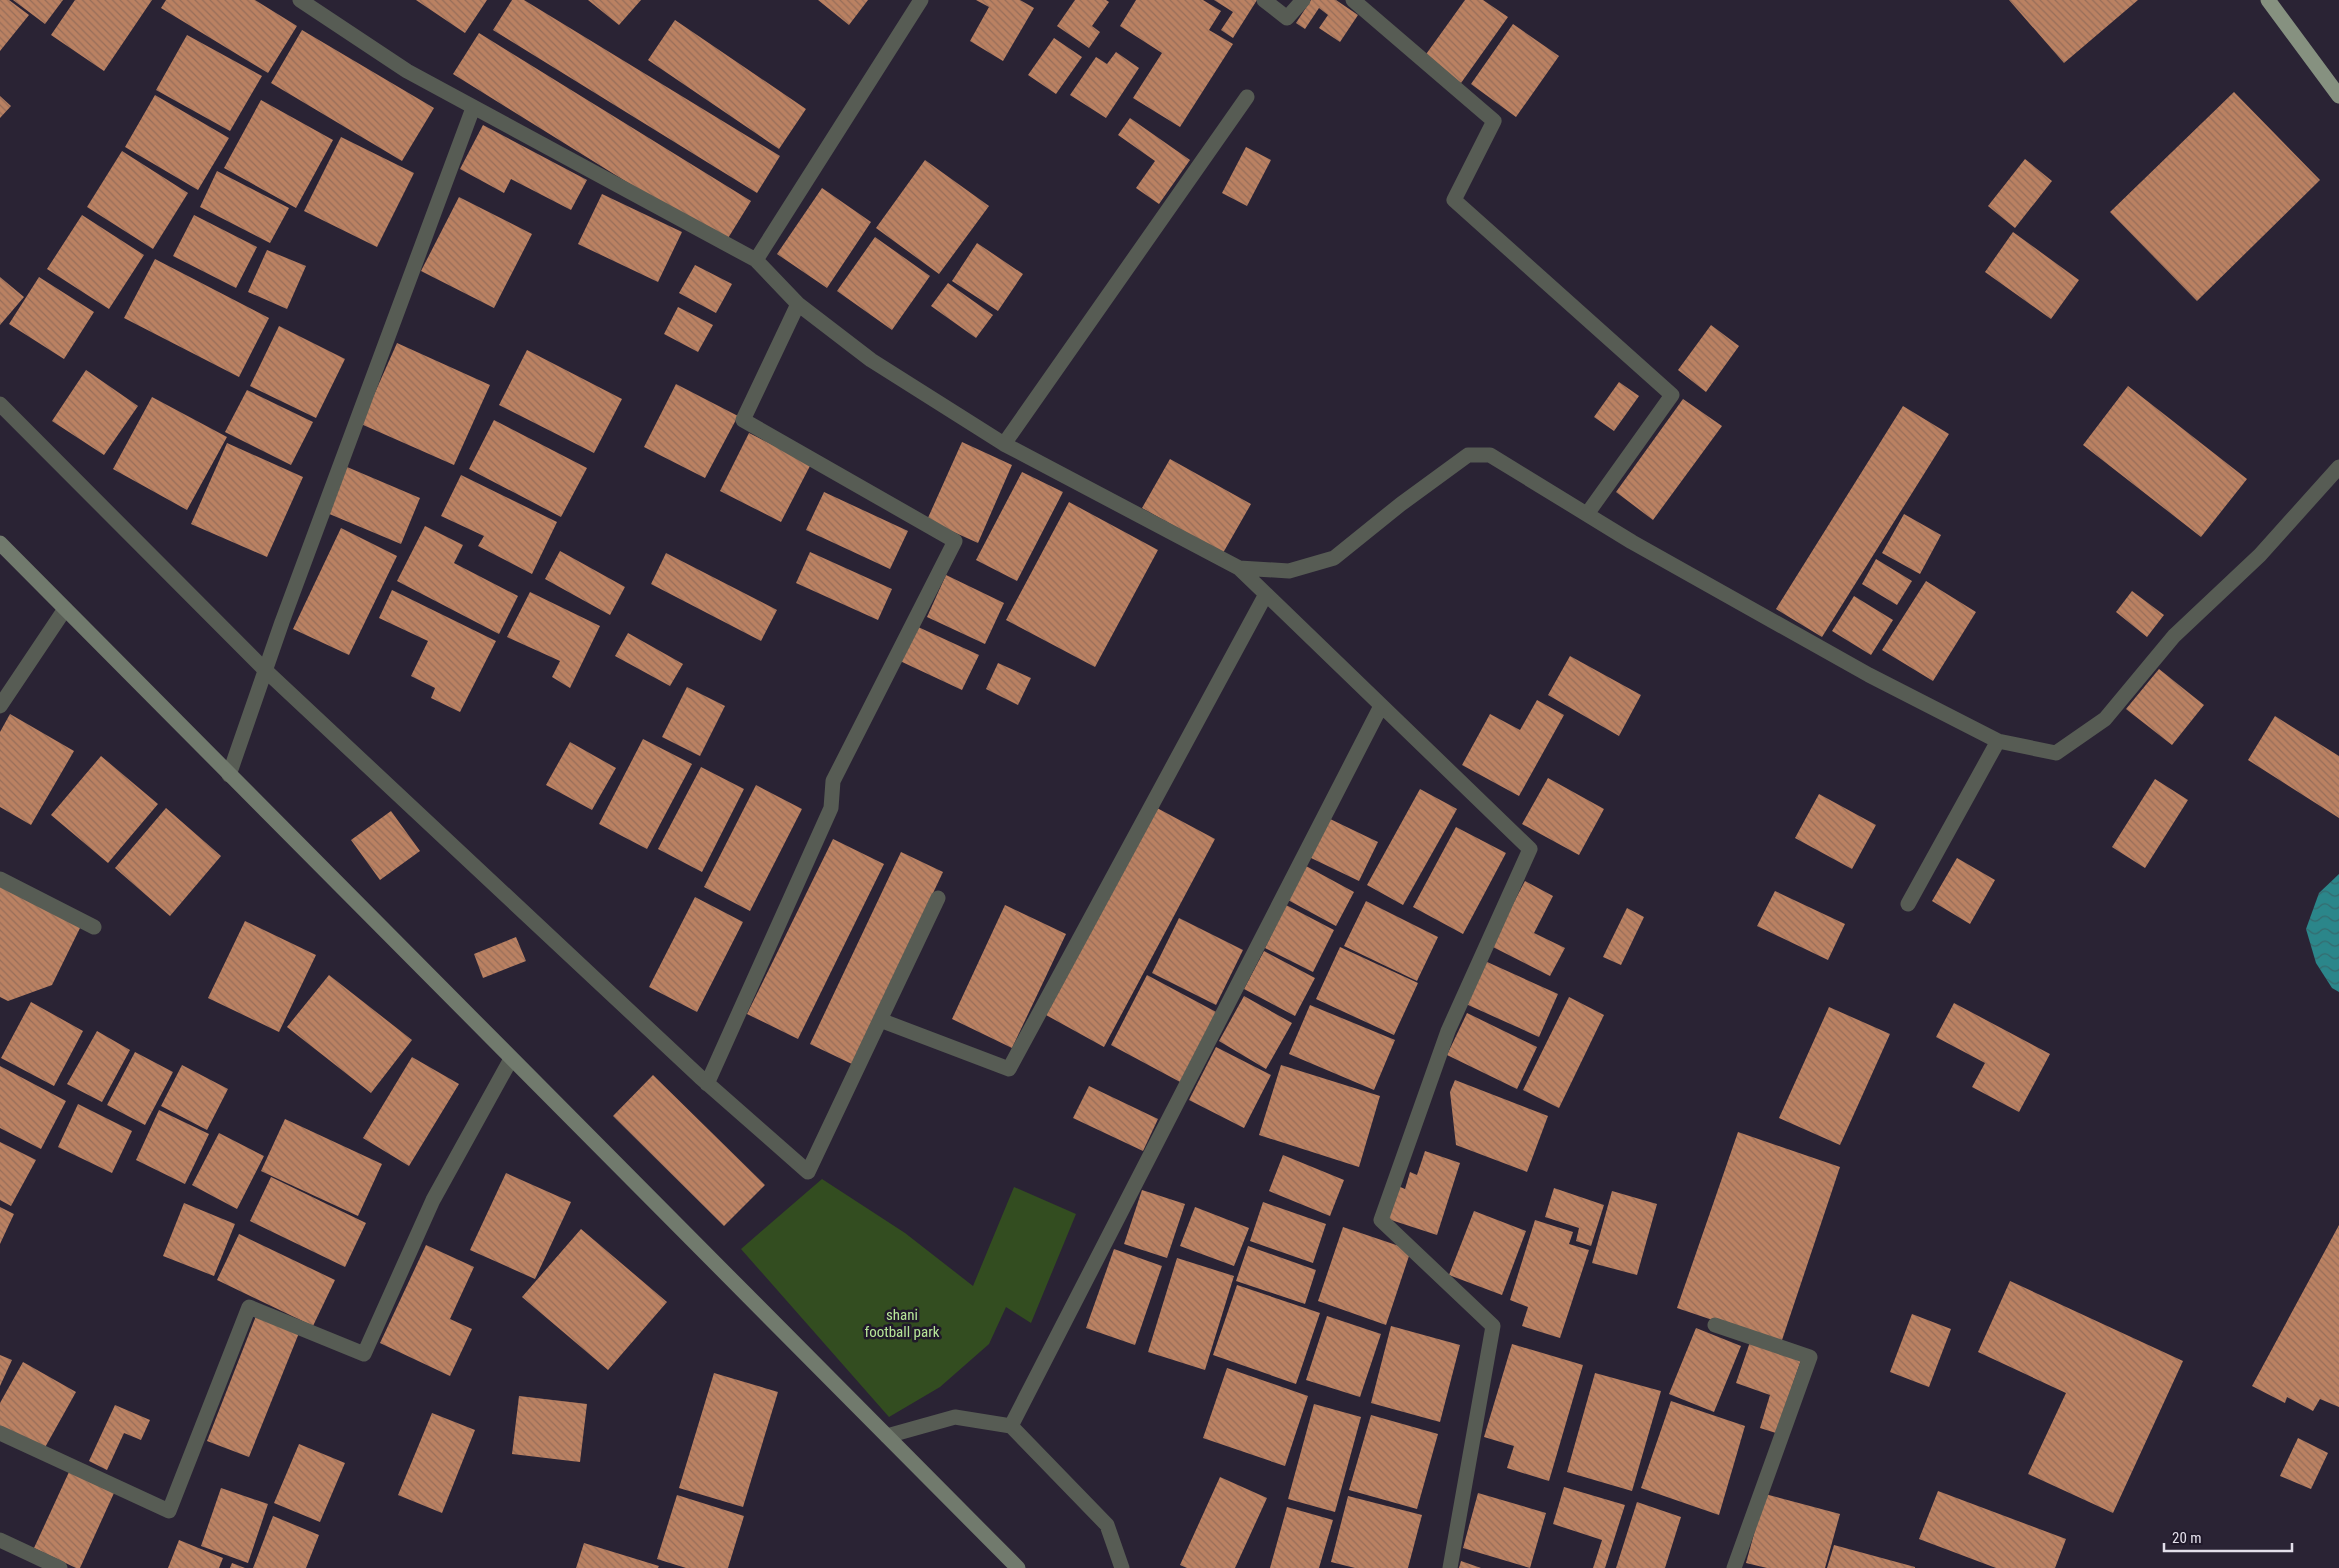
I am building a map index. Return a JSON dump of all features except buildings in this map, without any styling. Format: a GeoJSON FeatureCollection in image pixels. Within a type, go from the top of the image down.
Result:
{"type":"FeatureCollection","features":[{"type":"Feature","properties":{"kind":"main road"},"geometry":{"type":"LineString","coordinates":[[2268,0],[2339,96]]}},
{"type":"Feature","properties":{"kind":"street"},"geometry":{"type":"LineString","coordinates":[[300,0],[407,71],[756,260],[798,304],[871,360],[1004,444],[1239,568],[1530,849],[1448,1031],[1381,1220],[1493,1326],[1450,1568]]}},
{"type":"Feature","properties":{"kind":"street"},"geometry":{"type":"LineString","coordinates":[[756,260],[921,0]]}},
{"type":"Feature","properties":{"kind":"street"},"geometry":{"type":"LineString","coordinates":[[1264,0],[1287,18],[1303,0]]}},
{"type":"Feature","properties":{"kind":"street"},"geometry":{"type":"LineString","coordinates":[[1353,0],[1494,121],[1454,200],[1672,395],[1587,514]]}},
{"type":"Feature","properties":{"kind":"street"},"geometry":{"type":"LineString","coordinates":[[1004,444],[1247,97]]}},
{"type":"Feature","properties":{"kind":"street"},"geometry":{"type":"LineString","coordinates":[[229,775],[265,670],[473,108]]}},
{"type":"Feature","properties":{"kind":"street"},"geometry":{"type":"LineString","coordinates":[[707,1084],[832,808],[833,781],[955,540],[743,420],[798,304]]}},
{"type":"Feature","properties":{"kind":"street"},"geometry":{"type":"LineString","coordinates":[[0,404],[265,670],[707,1084],[808,1172],[938,898]]}},
{"type":"Feature","properties":{"kind":"street"},"geometry":{"type":"LineString","coordinates":[[1239,568],[1290,571],[1334,558],[1401,504],[1468,455],[1490,455],[1632,542],[1869,675],[1998,742],[2056,753],[2106,719],[2174,636],[2260,555],[2339,467]]}},
{"type":"Feature","properties":{"kind":"street"},"geometry":{"type":"LineString","coordinates":[[0,543],[1018,1568]]}},
{"type":"Feature","properties":{"kind":"street"},"geometry":{"type":"LineString","coordinates":[[880,1020],[1009,1069],[1266,594]]}},
{"type":"Feature","properties":{"kind":"street"},"geometry":{"type":"LineString","coordinates":[[0,706],[65,609]]}},
{"type":"Feature","properties":{"kind":"street"},"geometry":{"type":"LineString","coordinates":[[1011,1426],[1381,706]]}},
{"type":"Feature","properties":{"kind":"street"},"geometry":{"type":"LineString","coordinates":[[1908,904],[1998,742]]}},
{"type":"Feature","properties":{"kind":"street"},"geometry":{"type":"LineString","coordinates":[[0,879],[94,927]]}},
{"type":"Feature","properties":{"kind":"street"},"geometry":{"type":"LineString","coordinates":[[0,1433],[169,1512],[249,1307],[364,1354],[433,1200],[512,1059]]}},
{"type":"Feature","properties":{"kind":"street"},"geometry":{"type":"LineString","coordinates":[[1715,1325],[1810,1357],[1734,1568]]}},
{"type":"Feature","properties":{"kind":"street"},"geometry":{"type":"LineString","coordinates":[[887,1436],[955,1416],[1011,1426],[1107,1525],[1122,1568]]}},
{"type":"Feature","properties":{"kind":"street"},"geometry":{"type":"LineString","coordinates":[[0,1540],[60,1568]]}},
{"type":"Feature","properties":{"kind":"green space","name":"shani football park"},"geometry":{"type":"Polygon","coordinates":[[[822,1179],[905,1233],[973,1286],[1014,1187],[1076,1214],[1031,1323],[1006,1307],[989,1344],[940,1387],[889,1417],[741,1249],[822,1179]]]}},
{"type":"Feature","properties":{"kind":"water"},"geometry":{"type":"Polygon","coordinates":[[[2339,874],[2339,992],[2332,988],[2316,963],[2306,929],[2319,893],[2339,874]]]}}]}
